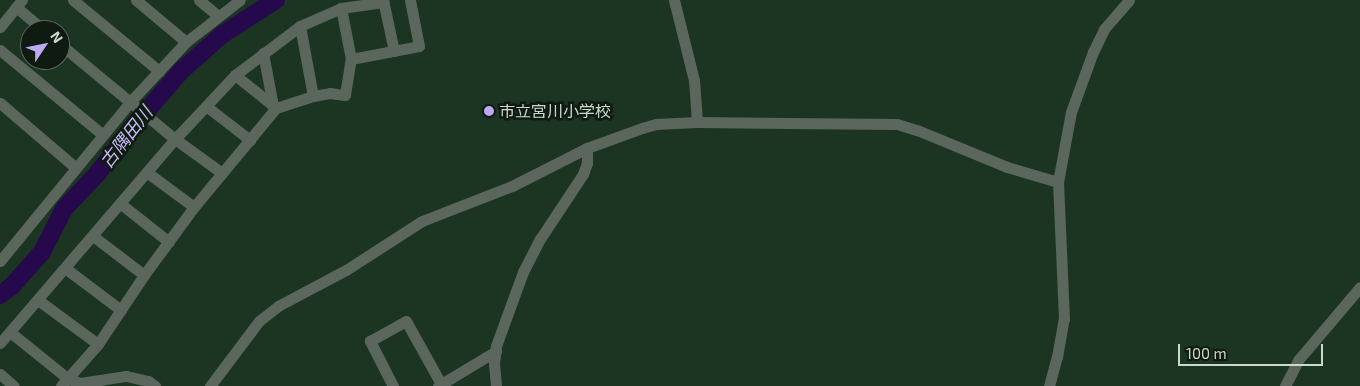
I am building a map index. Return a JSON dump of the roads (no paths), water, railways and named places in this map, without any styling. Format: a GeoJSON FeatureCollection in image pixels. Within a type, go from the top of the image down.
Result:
{"type":"FeatureCollection","features":[{"type":"Feature","properties":{"kind":"street"},"geometry":{"type":"LineString","coordinates":[[73,0],[159,71]]}},
{"type":"Feature","properties":{"kind":"street"},"geometry":{"type":"LineString","coordinates":[[136,0],[186,42]]}},
{"type":"Feature","properties":{"kind":"street"},"geometry":{"type":"LineString","coordinates":[[199,0],[218,16]]}},
{"type":"Feature","properties":{"kind":"street"},"geometry":{"type":"LineString","coordinates":[[0,260],[102,134],[159,71],[186,42],[240,0]]}},
{"type":"Feature","properties":{"kind":"street"},"geometry":{"type":"LineString","coordinates":[[351,59],[419,46],[410,0]]}},
{"type":"Feature","properties":{"kind":"street"},"geometry":{"type":"LineString","coordinates":[[674,0],[694,80],[697,122]]}},
{"type":"Feature","properties":{"kind":"street"},"geometry":{"type":"LineString","coordinates":[[1049,386],[1058,357],[1064,319],[1058,182],[1071,112],[1093,52],[1104,29],[1129,0]]}},
{"type":"Feature","properties":{"kind":"street"},"geometry":{"type":"LineString","coordinates":[[0,343],[148,173],[175,139],[235,76],[263,52],[300,26],[341,8],[384,1],[394,51]]}},
{"type":"Feature","properties":{"kind":"street"},"geometry":{"type":"LineString","coordinates":[[0,27],[19,4],[34,20]]}},
{"type":"Feature","properties":{"kind":"street"},"geometry":{"type":"LineString","coordinates":[[64,382],[98,344],[144,274],[194,207],[275,107],[330,93],[346,95],[351,59],[341,8]]}},
{"type":"Feature","properties":{"kind":"street"},"geometry":{"type":"LineString","coordinates":[[300,26],[313,96]]}},
{"type":"Feature","properties":{"kind":"street"},"geometry":{"type":"LineString","coordinates":[[0,50],[102,134]]}},
{"type":"Feature","properties":{"kind":"street"},"geometry":{"type":"LineString","coordinates":[[70,52],[175,139],[222,173]]}},
{"type":"Feature","properties":{"kind":"street"},"geometry":{"type":"LineString","coordinates":[[263,52],[275,107]]}},
{"type":"Feature","properties":{"kind":"street"},"geometry":{"type":"LineString","coordinates":[[235,76],[275,107]]}},
{"type":"Feature","properties":{"kind":"street"},"geometry":{"type":"LineString","coordinates":[[0,103],[76,168]]}},
{"type":"Feature","properties":{"kind":"street"},"geometry":{"type":"LineString","coordinates":[[206,106],[250,140]]}},
{"type":"Feature","properties":{"kind":"street"},"geometry":{"type":"LineString","coordinates":[[210,386],[259,321],[278,306],[346,270],[422,221],[512,186],[586,148],[631,130],[649,126],[697,122],[897,124],[917,130],[1007,168],[1058,182]]}},
{"type":"Feature","properties":{"kind":"street"},"geometry":{"type":"LineString","coordinates":[[496,386],[496,351],[523,272],[540,239],[583,174],[587,163],[586,148]]}},
{"type":"Feature","properties":{"kind":"street"},"geometry":{"type":"LineString","coordinates":[[148,173],[194,207]]}},
{"type":"Feature","properties":{"kind":"street"},"geometry":{"type":"LineString","coordinates":[[121,204],[169,242]]}},
{"type":"Feature","properties":{"kind":"street"},"geometry":{"type":"LineString","coordinates":[[92,236],[144,274]]}},
{"type":"Feature","properties":{"kind":"street"},"geometry":{"type":"LineString","coordinates":[[65,268],[121,310]]}},
{"type":"Feature","properties":{"kind":"street"},"geometry":{"type":"LineString","coordinates":[[1284,386],[1298,359],[1360,287]]}},
{"type":"Feature","properties":{"kind":"street"},"geometry":{"type":"LineString","coordinates":[[38,300],[98,344]]}},
{"type":"Feature","properties":{"kind":"street"},"geometry":{"type":"LineString","coordinates":[[393,386],[370,341],[406,321],[439,385],[496,351]]}},
{"type":"Feature","properties":{"kind":"street"},"geometry":{"type":"LineString","coordinates":[[10,332],[64,382],[80,382],[126,376],[148,381],[156,386]]}},
{"type":"Feature","properties":{"kind":"street"},"geometry":{"type":"LineString","coordinates":[[0,374],[14,386]]}},
{"type":"Feature","properties":{"kind":"waterway","name":"古隅田川"},"geometry":{"type":"LineString","coordinates":[[0,295],[12,286],[42,252],[64,209],[97,174],[131,129],[181,71],[223,34],[276,0]]}},
{"type":"Feature","properties":{"kind":"place","name":"市立宮川小学校"},"geometry":{"type":"Point","coordinates":[489,111]}}]}
